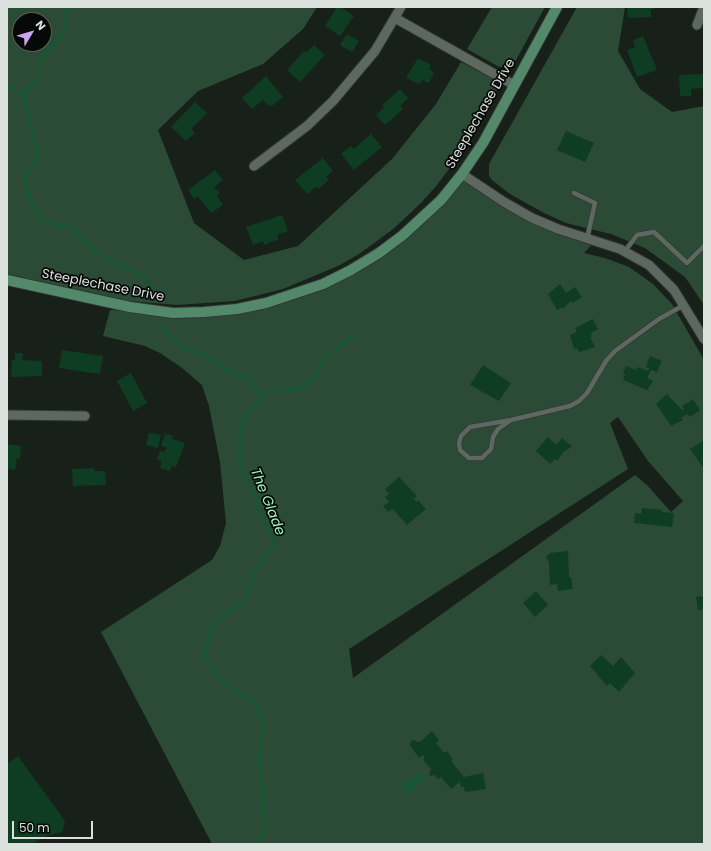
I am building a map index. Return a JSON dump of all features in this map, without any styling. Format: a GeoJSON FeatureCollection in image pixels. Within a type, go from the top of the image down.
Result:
{"type":"FeatureCollection","features":[{"type":"Feature","properties":{"kind":"street"},"geometry":{"type":"LineString","coordinates":[[254,166],[307,126],[333,101],[375,51],[401,7]]}},
{"type":"Feature","properties":{"kind":"street","name":"Steeplechase Drive"},"geometry":{"type":"LineString","coordinates":[[7,280],[109,303],[161,312],[204,312],[237,309],[266,303],[324,284],[379,253],[421,220],[441,200],[462,174],[482,143],[557,7]]}},
{"type":"Feature","properties":{"kind":"street"},"geometry":{"type":"LineString","coordinates":[[697,25],[704,7]]}},
{"type":"Feature","properties":{"kind":"street"},"geometry":{"type":"LineString","coordinates":[[395,18],[514,85]]}},
{"type":"Feature","properties":{"kind":"street"},"geometry":{"type":"LineString","coordinates":[[462,174],[504,202],[532,218],[558,229],[625,251],[649,265],[663,277],[684,305],[704,339]]}},
{"type":"Feature","properties":{"kind":"street"},"geometry":{"type":"LineString","coordinates":[[7,415],[85,416]]}},
{"type":"Feature","properties":{"kind":"lane"},"geometry":{"type":"LineString","coordinates":[[574,193],[596,203],[587,238]]}},
{"type":"Feature","properties":{"kind":"lane"},"geometry":{"type":"LineString","coordinates":[[625,251],[637,235],[654,232],[687,263],[704,246]]}},
{"type":"Feature","properties":{"kind":"lane"},"geometry":{"type":"LineString","coordinates":[[512,420],[498,429],[494,436],[491,449],[482,458],[476,460],[469,458],[460,450],[460,436],[470,427],[512,420],[565,408],[579,401],[587,393],[606,361],[615,351],[659,319],[684,305]]}},
{"type":"Feature","properties":{"kind":"shaded area"},"geometry":{"type":"Polygon","coordinates":[[[7,7],[317,7],[303,29],[263,64],[198,91],[158,130],[194,223],[244,260],[298,246],[392,159],[436,104],[461,62],[493,79],[497,88],[496,95],[461,153],[437,185],[421,203],[392,230],[359,254],[338,266],[283,289],[235,301],[177,305],[128,301],[7,274],[7,7]]]}},
{"type":"Feature","properties":{"kind":"shaded area"},"geometry":{"type":"Polygon","coordinates":[[[492,7],[545,7],[516,60],[509,66],[499,67],[467,49],[492,7]]]}},
{"type":"Feature","properties":{"kind":"shaded area"},"geometry":{"type":"Polygon","coordinates":[[[577,7],[625,7],[618,51],[640,89],[672,112],[704,106],[704,305],[685,277],[645,248],[611,234],[566,223],[544,213],[510,194],[489,176],[489,164],[577,7]]]}},
{"type":"Feature","properties":{"kind":"shaded area"},"geometry":{"type":"Polygon","coordinates":[[[462,174],[504,202],[595,241],[584,253],[605,258],[629,267],[653,284],[672,304],[704,360],[704,844],[212,844],[101,632],[212,560],[220,546],[226,523],[220,462],[209,406],[202,385],[182,368],[160,353],[145,346],[103,336],[110,310],[204,312],[295,295],[379,253],[462,174]],[[618,417],[610,423],[628,469],[349,649],[353,678],[635,475],[647,485],[671,512],[683,501],[648,461],[618,417]]]}},
{"type":"Feature","properties":{"kind":"shaded area"},"geometry":{"type":"Polygon","coordinates":[[[419,772],[425,779],[406,795],[400,787],[419,772]]]}},
{"type":"Feature","properties":{"kind":"building"},"geometry":{"type":"Polygon","coordinates":[[[337,7],[340,7],[354,16],[340,36],[325,26],[337,7]]]}},
{"type":"Feature","properties":{"kind":"building"},"geometry":{"type":"Polygon","coordinates":[[[627,7],[655,7],[655,9],[651,9],[651,17],[628,18],[627,7]]]}},
{"type":"Feature","properties":{"kind":"building"},"geometry":{"type":"Polygon","coordinates":[[[347,34],[359,41],[352,52],[340,45],[347,34]]]}},
{"type":"Feature","properties":{"kind":"building"},"geometry":{"type":"Polygon","coordinates":[[[643,36],[657,70],[637,77],[627,50],[635,47],[633,40],[643,36]]]}},
{"type":"Feature","properties":{"kind":"building"},"geometry":{"type":"Polygon","coordinates":[[[314,45],[325,55],[300,82],[287,70],[304,51],[306,53],[314,45]]]}},
{"type":"Feature","properties":{"kind":"building"},"geometry":{"type":"Polygon","coordinates":[[[418,58],[431,65],[429,69],[434,72],[429,83],[422,80],[420,84],[406,78],[418,58]]]}},
{"type":"Feature","properties":{"kind":"building"},"geometry":{"type":"Polygon","coordinates":[[[704,74],[704,88],[691,89],[691,96],[680,96],[679,75],[704,74]]]}},
{"type":"Feature","properties":{"kind":"building"},"geometry":{"type":"Polygon","coordinates":[[[266,76],[283,97],[272,106],[269,106],[263,100],[252,109],[242,98],[266,76]]]}},
{"type":"Feature","properties":{"kind":"building"},"geometry":{"type":"Polygon","coordinates":[[[400,89],[408,98],[400,106],[403,109],[385,125],[376,115],[384,107],[382,105],[400,89]]]}},
{"type":"Feature","properties":{"kind":"building"},"geometry":{"type":"Polygon","coordinates":[[[195,102],[207,113],[191,129],[195,133],[186,141],[171,127],[195,102]]]}},
{"type":"Feature","properties":{"kind":"building"},"geometry":{"type":"Polygon","coordinates":[[[566,131],[594,143],[585,162],[557,150],[566,131]]]}},
{"type":"Feature","properties":{"kind":"building"},"geometry":{"type":"Polygon","coordinates":[[[371,134],[382,147],[354,170],[341,154],[351,146],[354,149],[371,134]]]}},
{"type":"Feature","properties":{"kind":"building"},"geometry":{"type":"Polygon","coordinates":[[[323,158],[333,171],[326,177],[329,180],[318,189],[316,187],[307,194],[295,180],[323,158]]]}},
{"type":"Feature","properties":{"kind":"building"},"geometry":{"type":"Polygon","coordinates":[[[215,170],[223,180],[214,187],[220,193],[217,196],[223,205],[211,213],[198,196],[194,199],[188,190],[215,170]]]}},
{"type":"Feature","properties":{"kind":"building"},"geometry":{"type":"Polygon","coordinates":[[[282,215],[288,231],[277,235],[279,239],[264,245],[263,241],[253,245],[246,227],[282,215]]]}},
{"type":"Feature","properties":{"kind":"building"},"geometry":{"type":"Polygon","coordinates":[[[560,284],[566,293],[575,287],[582,297],[572,303],[571,301],[563,309],[562,307],[557,310],[548,294],[560,284]]]}},
{"type":"Feature","properties":{"kind":"building"},"geometry":{"type":"Polygon","coordinates":[[[593,319],[598,329],[591,333],[592,337],[590,337],[595,347],[579,352],[577,348],[574,349],[570,335],[577,332],[575,328],[593,319]]]}},
{"type":"Feature","properties":{"kind":"building"},"geometry":{"type":"Polygon","coordinates":[[[62,350],[103,356],[100,374],[59,368],[62,350]]]}},
{"type":"Feature","properties":{"kind":"building"},"geometry":{"type":"Polygon","coordinates":[[[15,353],[23,353],[22,360],[42,361],[42,376],[11,377],[12,360],[15,360],[15,353]]]}},
{"type":"Feature","properties":{"kind":"building"},"geometry":{"type":"Polygon","coordinates":[[[650,356],[662,361],[657,372],[651,370],[647,378],[653,381],[647,390],[623,380],[625,374],[623,373],[626,366],[636,370],[637,367],[648,371],[649,368],[646,367],[650,356]]]}},
{"type":"Feature","properties":{"kind":"building"},"geometry":{"type":"Polygon","coordinates":[[[483,365],[511,383],[499,401],[470,385],[483,365]]]}},
{"type":"Feature","properties":{"kind":"building"},"geometry":{"type":"Polygon","coordinates":[[[131,373],[147,403],[133,411],[117,381],[131,373]]]}},
{"type":"Feature","properties":{"kind":"building"},"geometry":{"type":"Polygon","coordinates":[[[667,394],[682,410],[684,409],[682,406],[693,399],[700,410],[690,417],[687,414],[681,418],[683,420],[671,426],[656,404],[667,394]]]}},
{"type":"Feature","properties":{"kind":"building"},"geometry":{"type":"Polygon","coordinates":[[[149,433],[161,435],[158,448],[146,445],[149,433]]]}},
{"type":"Feature","properties":{"kind":"building"},"geometry":{"type":"Polygon","coordinates":[[[165,433],[173,436],[172,439],[185,443],[176,467],[172,466],[170,471],[160,468],[162,461],[157,460],[160,451],[164,452],[167,448],[161,446],[165,433]]]}},
{"type":"Feature","properties":{"kind":"building"},"geometry":{"type":"Polygon","coordinates":[[[548,437],[556,445],[562,438],[572,446],[564,451],[557,461],[555,459],[550,464],[536,451],[548,437]]]}},
{"type":"Feature","properties":{"kind":"building"},"geometry":{"type":"Polygon","coordinates":[[[704,440],[704,469],[690,449],[704,440]]]}},
{"type":"Feature","properties":{"kind":"building"},"geometry":{"type":"Polygon","coordinates":[[[7,444],[21,446],[20,459],[17,458],[15,470],[7,469],[7,444]]]}},
{"type":"Feature","properties":{"kind":"building"},"geometry":{"type":"Polygon","coordinates":[[[94,468],[94,471],[105,471],[106,485],[73,486],[72,469],[94,468]]]}},
{"type":"Feature","properties":{"kind":"building"},"geometry":{"type":"Polygon","coordinates":[[[399,477],[417,496],[414,499],[417,502],[418,500],[426,509],[407,525],[393,509],[388,512],[383,506],[389,502],[385,497],[389,494],[385,489],[399,477]]]}},
{"type":"Feature","properties":{"kind":"building"},"geometry":{"type":"Polygon","coordinates":[[[642,508],[663,510],[662,512],[674,513],[672,527],[634,523],[635,513],[641,514],[642,508]]]}},
{"type":"Feature","properties":{"kind":"building"},"geometry":{"type":"Polygon","coordinates":[[[568,551],[569,577],[571,577],[573,589],[558,591],[557,584],[550,585],[549,563],[546,557],[550,553],[568,551]]]}},
{"type":"Feature","properties":{"kind":"building"},"geometry":{"type":"Polygon","coordinates":[[[536,591],[548,605],[535,617],[523,603],[536,591]]]}},
{"type":"Feature","properties":{"kind":"building"},"geometry":{"type":"Polygon","coordinates":[[[704,596],[704,609],[698,610],[696,597],[704,596]]]}},
{"type":"Feature","properties":{"kind":"building"},"geometry":{"type":"Polygon","coordinates":[[[601,655],[613,666],[621,657],[635,673],[619,692],[610,683],[607,686],[590,666],[601,655]]]}},
{"type":"Feature","properties":{"kind":"building"},"geometry":{"type":"Polygon","coordinates":[[[432,731],[439,740],[436,743],[444,753],[447,751],[453,760],[451,761],[464,777],[483,773],[486,789],[465,792],[464,787],[461,787],[460,782],[451,789],[441,777],[438,779],[435,775],[431,776],[429,774],[431,769],[423,760],[425,758],[423,755],[419,758],[410,745],[413,740],[418,742],[421,741],[432,731]]]}},
{"type":"Feature","properties":{"kind":"building"},"geometry":{"type":"Polygon","coordinates":[[[18,756],[65,821],[62,832],[46,836],[32,844],[7,844],[7,764],[18,756]]]}},
{"type":"Feature","properties":{"kind":"waterway"},"geometry":{"type":"LineString","coordinates":[[24,96],[28,88],[36,81],[41,71],[40,65],[44,55],[65,30],[67,12],[71,7]]}},
{"type":"Feature","properties":{"kind":"waterway","name":"The Glade"},"geometry":{"type":"LineString","coordinates":[[7,86],[24,96],[37,154],[35,164],[25,177],[28,197],[43,221],[72,228],[97,254],[143,276],[148,280],[154,294]]}},
{"type":"Feature","properties":{"kind":"waterway","name":"The Glade"},"geometry":{"type":"LineString","coordinates":[[162,325],[168,334],[184,348],[206,355],[231,373],[246,377],[262,396]]}},
{"type":"Feature","properties":{"kind":"waterway"},"geometry":{"type":"LineString","coordinates":[[262,396],[269,391],[302,387],[313,379],[325,359],[340,345],[353,336]]}},
{"type":"Feature","properties":{"kind":"waterway","name":"The Glade"},"geometry":{"type":"LineString","coordinates":[[258,844],[263,835],[265,821],[259,763],[263,725],[258,709],[251,701],[223,681],[212,668],[205,655],[212,627],[222,615],[243,603],[248,597],[249,584],[256,569],[273,547],[273,537],[260,512],[255,495],[242,472],[239,458],[241,424],[247,414],[259,403],[262,396]]}}]}
